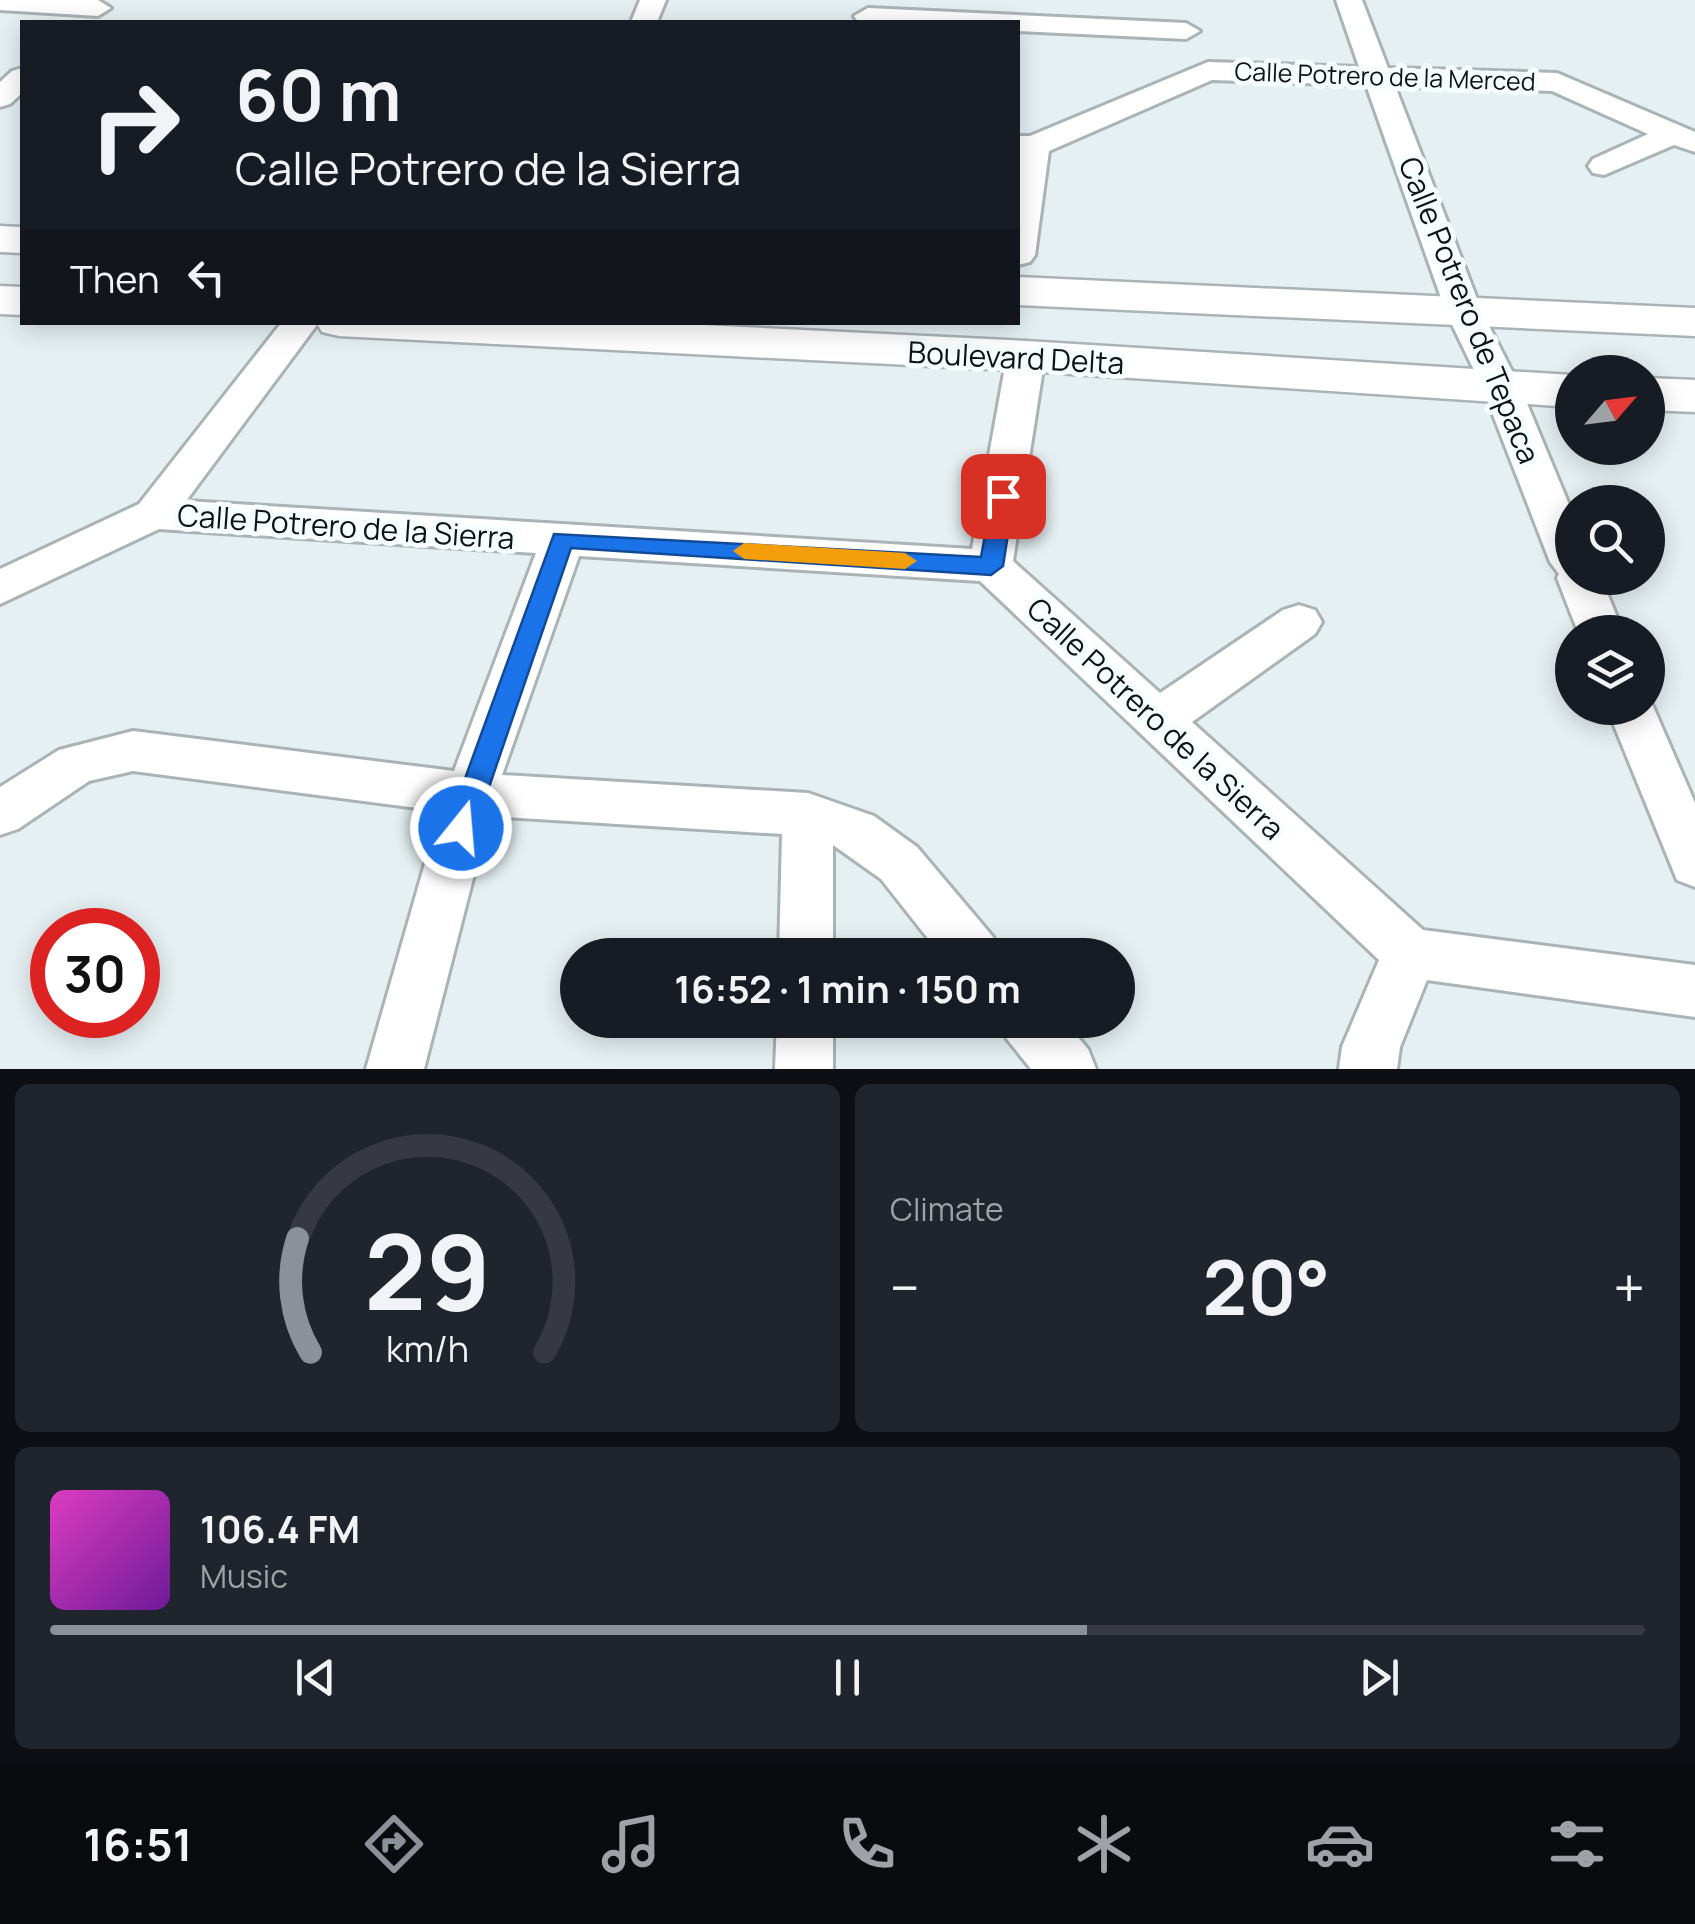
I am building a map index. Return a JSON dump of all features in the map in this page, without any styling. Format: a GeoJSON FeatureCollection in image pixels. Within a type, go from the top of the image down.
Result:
{"type":"FeatureCollection","features":[{"type":"Feature","properties":{"kind":"main road"},"geometry":{"type":"LineString","coordinates":[[1020,291],[1695,322]]}},
{"type":"Feature","properties":{"kind":"main road","name":"Boulevard Delta"},"geometry":{"type":"LineString","coordinates":[[400,325],[1026,356],[1555,391]]}},
{"type":"Feature","properties":{"kind":"main road"},"geometry":{"type":"LineString","coordinates":[[1665,395],[1695,396]]}},
{"type":"Feature","properties":{"kind":"street"},"geometry":{"type":"LineString","coordinates":[[1182,0],[1186,31],[1208,71]]}},
{"type":"Feature","properties":{"kind":"street","name":"Calle Potrero de Tepaca"},"geometry":{"type":"LineString","coordinates":[[1348,0],[1464,312],[1502,389],[1555,520]]}},
{"type":"Feature","properties":{"kind":"street"},"geometry":{"type":"LineString","coordinates":[[0,2],[95,10]]}},
{"type":"Feature","properties":{"kind":"street"},"geometry":{"type":"LineString","coordinates":[[869,13],[979,20]]}},
{"type":"Feature","properties":{"kind":"street"},"geometry":{"type":"LineString","coordinates":[[1020,23],[1186,31]]}},
{"type":"Feature","properties":{"kind":"street","name":"Calle Potrero de la Merced"},"geometry":{"type":"LineString","coordinates":[[1026,145],[1208,71],[1558,82],[1685,138]]}},
{"type":"Feature","properties":{"kind":"street"},"geometry":{"type":"LineString","coordinates":[[1604,166],[1685,138]]}},
{"type":"Feature","properties":{"kind":"street"},"geometry":{"type":"LineString","coordinates":[[1020,228],[1026,145]]}},
{"type":"Feature","properties":{"kind":"street"},"geometry":{"type":"LineString","coordinates":[[154,514],[299,325]]}},
{"type":"Feature","properties":{"kind":"street"},"geometry":{"type":"LineString","coordinates":[[991,566],[1026,356]]}},
{"type":"Feature","properties":{"kind":"street","name":"Calle Potrero de la Sierra"},"geometry":{"type":"LineString","coordinates":[[0,588],[154,514],[991,566],[1410,953]]}},
{"type":"Feature","properties":{"kind":"street"},"geometry":{"type":"LineString","coordinates":[[395,1069],[470,794],[562,540]]}},
{"type":"Feature","properties":{"kind":"street"},"geometry":{"type":"LineString","coordinates":[[1158,720],[1299,622]]}},
{"type":"Feature","properties":{"kind":"street"},"geometry":{"type":"LineString","coordinates":[[1639,725],[1695,864]]}},
{"type":"Feature","properties":{"kind":"street"},"geometry":{"type":"LineString","coordinates":[[0,814],[76,764],[133,751],[470,794],[808,814],[856,831],[899,863],[960,938]]}},
{"type":"Feature","properties":{"kind":"street"},"geometry":{"type":"LineString","coordinates":[[806,938],[808,814]]}},
{"type":"Feature","properties":{"kind":"street"},"geometry":{"type":"LineString","coordinates":[[1368,1069],[1370,1048],[1410,953],[1695,991]]}},
{"type":"Feature","properties":{"kind":"street"},"geometry":{"type":"LineString","coordinates":[[804,1069],[805,1038]]}},
{"type":"Feature","properties":{"kind":"street"},"geometry":{"type":"LineString","coordinates":[[1042,1038],[1067,1069]]}},
{"type":"Feature","properties":{"kind":"slow traffic"},"geometry":{"type":"LineString","coordinates":[[744,551],[905,561]]}},
{"type":"Feature","properties":{"kind":"route"},"geometry":{"type":"LineString","coordinates":[[461,828],[562,540],[991,566],[1003,496]]}}]}
